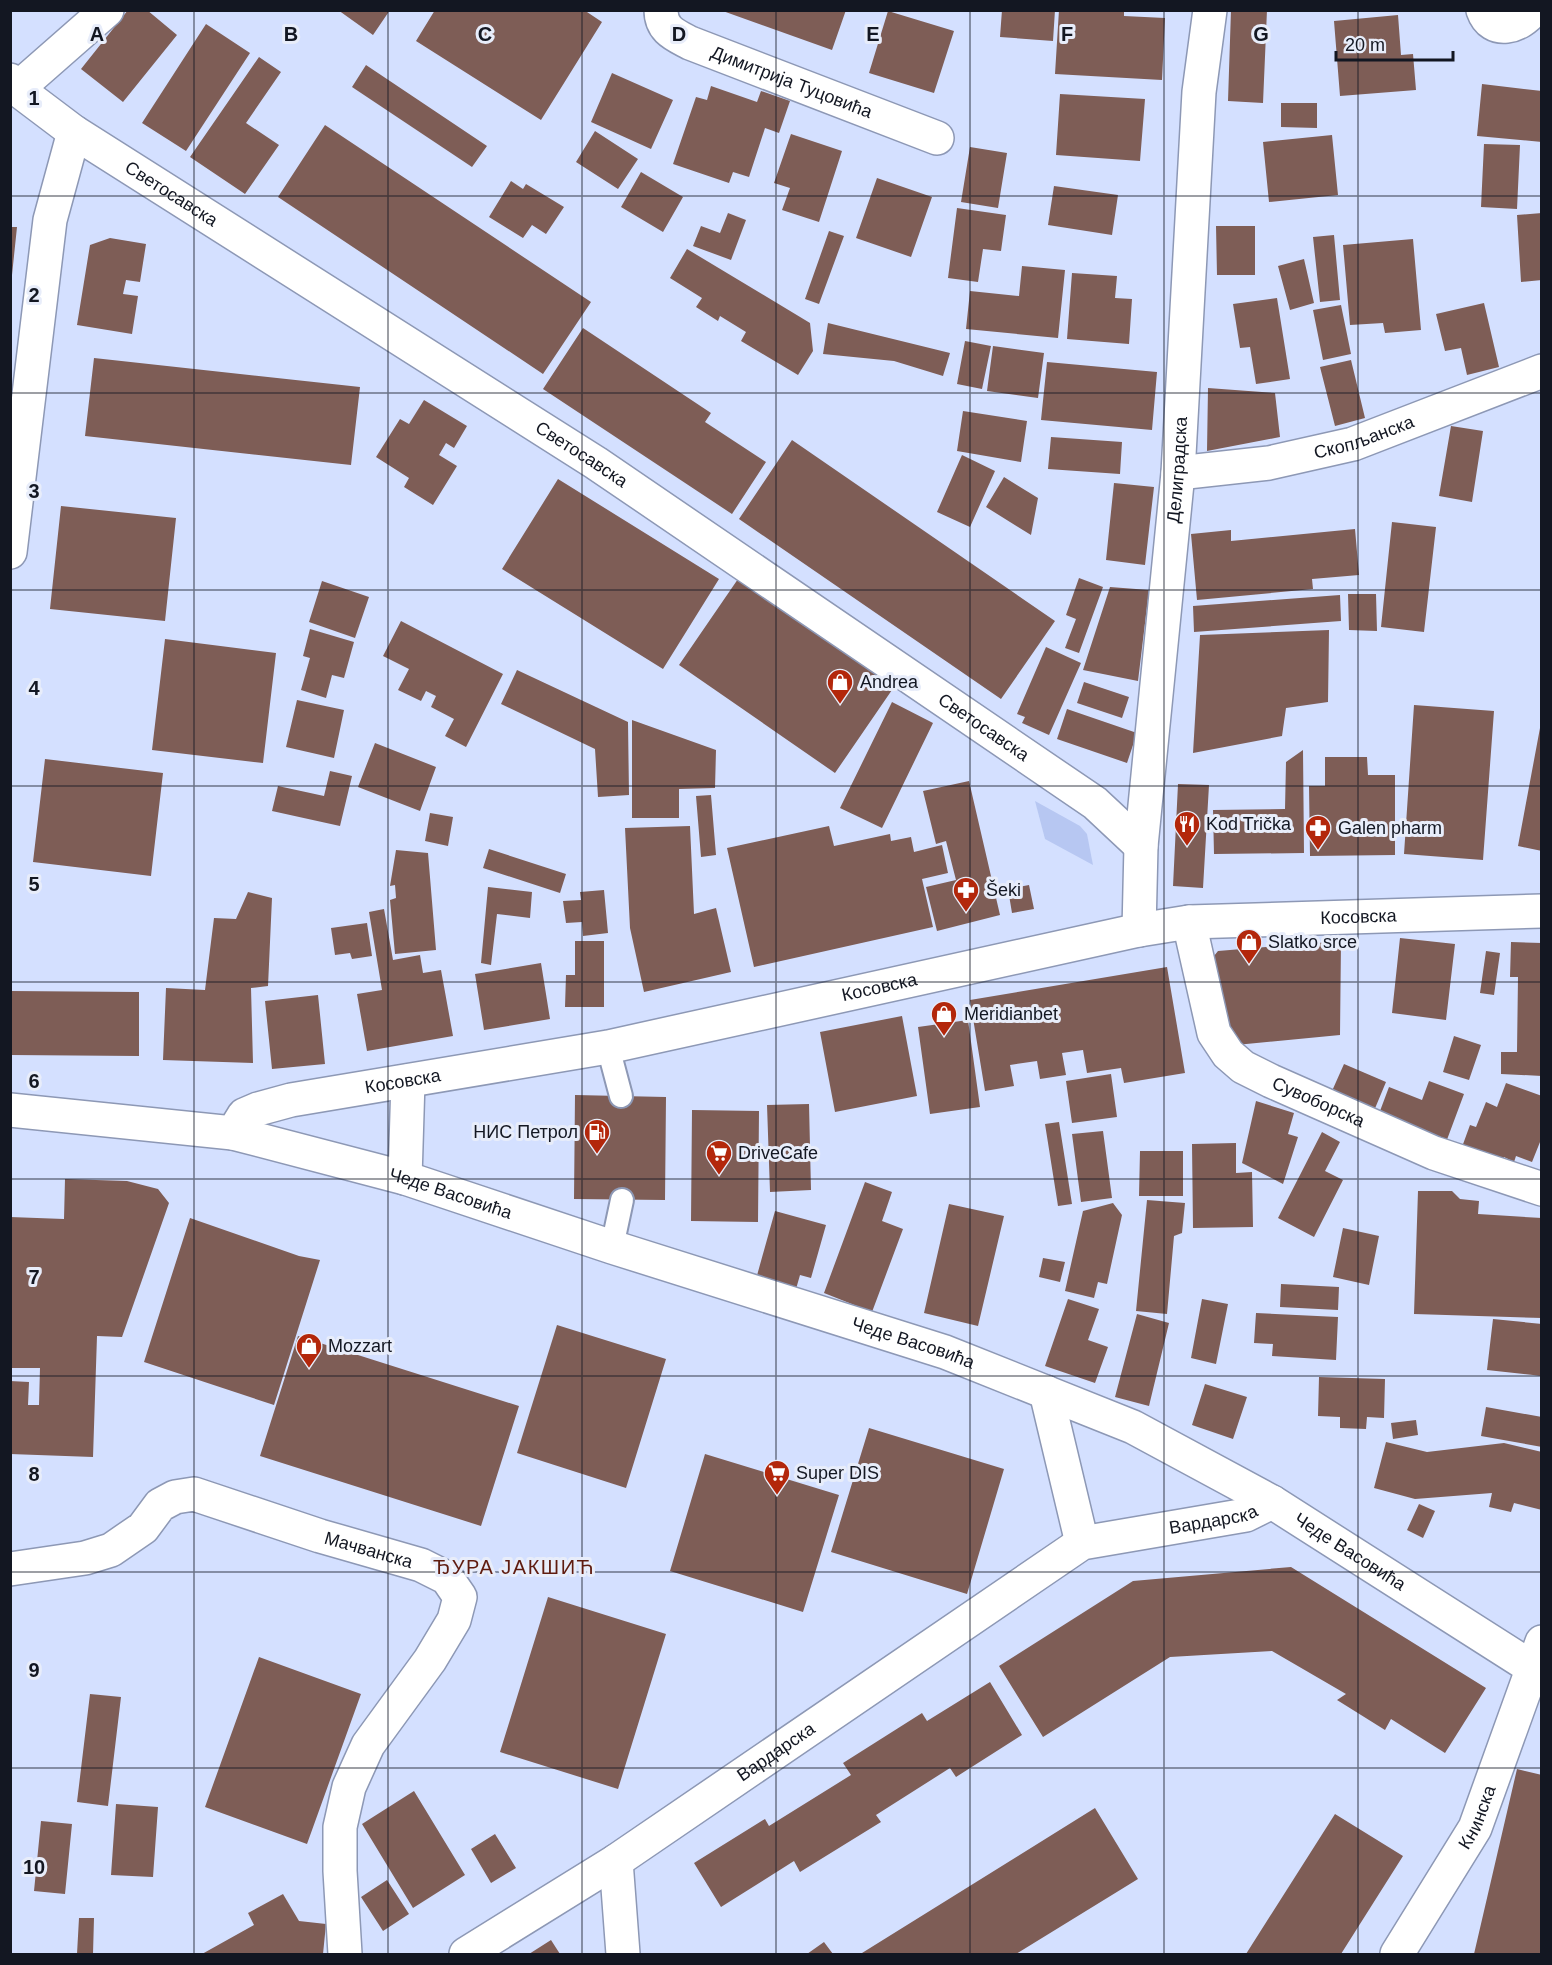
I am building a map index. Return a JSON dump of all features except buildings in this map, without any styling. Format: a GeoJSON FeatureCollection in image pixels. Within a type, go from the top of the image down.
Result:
{"type":"FeatureCollection","features":[{"type":"Feature","properties":{"kind":"street"},"geometry":{"type":"LineString","coordinates":[[12,86],[107,10]]}},
{"type":"Feature","properties":{"kind":"street","name":"Димитрија Туцовића"},"geometry":{"type":"LineString","coordinates":[[661,10],[661,19],[669,32],[690,43],[938,138]]}},
{"type":"Feature","properties":{"kind":"street","name":"Делиградска"},"geometry":{"type":"LineString","coordinates":[[1139,930],[1141,846],[1178,473],[1199,92],[1210,10]]}},
{"type":"Feature","properties":{"kind":"street"},"geometry":{"type":"LineString","coordinates":[[1483,10],[1490,22],[1509,28],[1520,23],[1533,10]]}},
{"type":"Feature","properties":{"kind":"street","name":"Светосавска"},"geometry":{"type":"LineString","coordinates":[[12,86],[74,132],[597,462],[1095,803],[1141,846]]}},
{"type":"Feature","properties":{"kind":"street"},"geometry":{"type":"LineString","coordinates":[[10,552],[50,220],[74,132]]}},
{"type":"Feature","properties":{"kind":"street","name":"Скопљанска"},"geometry":{"type":"LineString","coordinates":[[1178,473],[1269,463],[1353,444],[1542,371]]}},
{"type":"Feature","properties":{"kind":"street","name":"Косовска"},"geometry":{"type":"LineString","coordinates":[[233,1133],[244,1115],[291,1100],[608,1047],[1139,930],[1189,922],[1542,911]]}},
{"type":"Feature","properties":{"kind":"street","name":"Сувоборска"},"geometry":{"type":"LineString","coordinates":[[1189,922],[1214,1033],[1228,1054],[1243,1067],[1434,1153],[1542,1190]]}},
{"type":"Feature","properties":{"kind":"street"},"geometry":{"type":"LineString","coordinates":[[405,1178],[408,1081]]}},
{"type":"Feature","properties":{"kind":"street","name":"Чеде Васовића"},"geometry":{"type":"LineString","coordinates":[[10,1110],[233,1133],[405,1178],[612,1247],[945,1352],[1146,1433],[1272,1502],[1539,1662]]}},
{"type":"Feature","properties":{"kind":"street"},"geometry":{"type":"LineString","coordinates":[[1046,1392],[1082,1543]]}},
{"type":"Feature","properties":{"kind":"street","name":"Мачванска"},"geometry":{"type":"LineString","coordinates":[[10,1569],[85,1558],[111,1550],[142,1528],[160,1505],[175,1497],[194,1494],[320,1536],[421,1565],[447,1578],[460,1597],[454,1620],[430,1660],[368,1745],[349,1787],[340,1827],[345,1954]]}},
{"type":"Feature","properties":{"kind":"street","name":"Вардарска"},"geometry":{"type":"LineString","coordinates":[[466,1954],[616,1861],[1082,1543],[1246,1515],[1272,1502]]}},
{"type":"Feature","properties":{"kind":"street","name":"Книнска"},"geometry":{"type":"LineString","coordinates":[[1397,1954],[1474,1828],[1539,1662]]}},
{"type":"Feature","properties":{"kind":"street"},"geometry":{"type":"LineString","coordinates":[[616,1861],[623,1954]]}},
{"type":"Feature","properties":{"kind":"lane"},"geometry":{"type":"LineString","coordinates":[[608,1047],[621,1096]]}},
{"type":"Feature","properties":{"kind":"lane"},"geometry":{"type":"LineString","coordinates":[[612,1247],[622,1200]]}},
{"type":"Feature","properties":{"kind":"shaded area"},"geometry":{"type":"Polygon","coordinates":[[[1035,801],[1080,826],[1087,834],[1093,865],[1045,839],[1035,801]]]}},
{"type":"Feature","properties":{"kind":"place","name":"Andrea"},"geometry":{"type":"Point","coordinates":[840,705]}},
{"type":"Feature","properties":{"kind":"place","name":"Kod Trička"},"geometry":{"type":"Point","coordinates":[1187,847]}},
{"type":"Feature","properties":{"kind":"place","name":"Galen pharm"},"geometry":{"type":"Point","coordinates":[1318,851]}},
{"type":"Feature","properties":{"kind":"place","name":"Šeki"},"geometry":{"type":"Point","coordinates":[966,913]}},
{"type":"Feature","properties":{"kind":"place","name":"Slatko srce"},"geometry":{"type":"Point","coordinates":[1249,965]}},
{"type":"Feature","properties":{"kind":"place","name":"Meridianbet"},"geometry":{"type":"Point","coordinates":[944,1037]}},
{"type":"Feature","properties":{"kind":"place","name":"НИС Петрол"},"geometry":{"type":"Point","coordinates":[597,1155]}},
{"type":"Feature","properties":{"kind":"place","name":"DriveCafe"},"geometry":{"type":"Point","coordinates":[719,1176]}},
{"type":"Feature","properties":{"kind":"place","name":"Mozzart"},"geometry":{"type":"Point","coordinates":[309,1369]}},
{"type":"Feature","properties":{"kind":"place","name":"Super DIS"},"geometry":{"type":"Point","coordinates":[777,1496]}},
{"type":"Feature","properties":{"kind":"district","name":"ЂУРА ЈАКШИЋ"},"geometry":{"type":"Point","coordinates":[514,1567]}}]}
